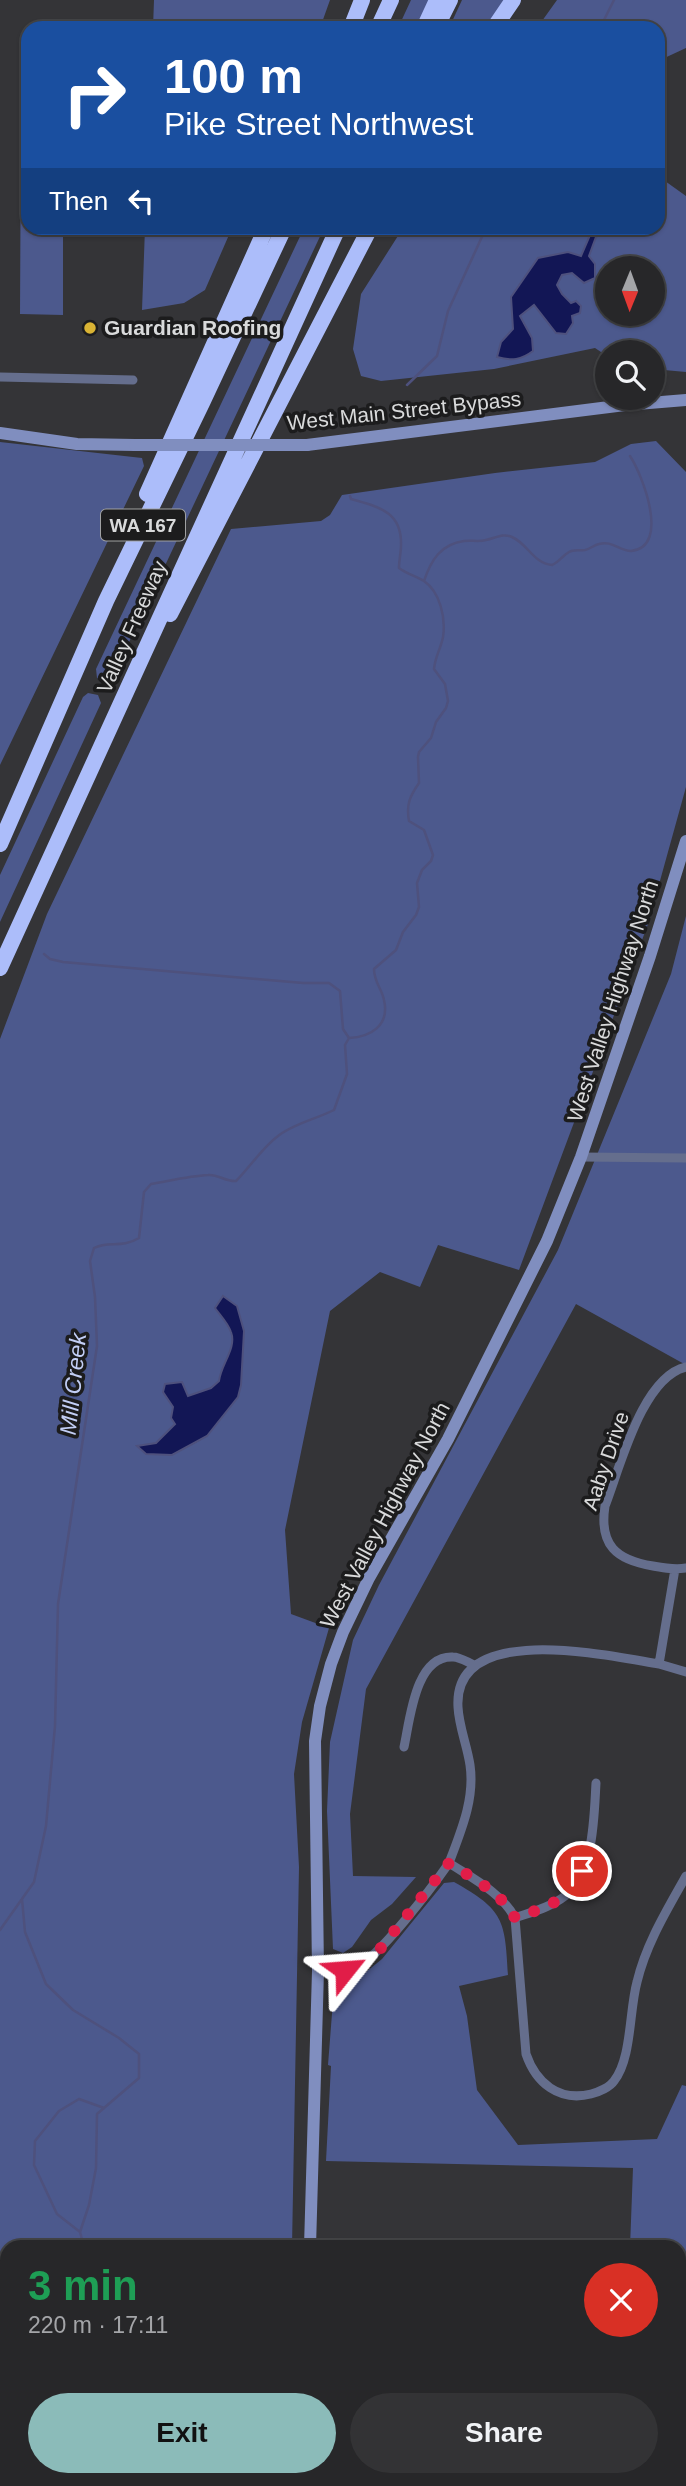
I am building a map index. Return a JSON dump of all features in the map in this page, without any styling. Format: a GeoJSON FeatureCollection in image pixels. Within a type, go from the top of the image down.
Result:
{"type":"FeatureCollection","features":[{"type":"Feature","properties":{"kind":"highway"},"geometry":{"type":"LineString","coordinates":[[354,21],[362,0]]}},
{"type":"Feature","properties":{"kind":"highway"},"geometry":{"type":"LineString","coordinates":[[381,21],[391,0]]}},
{"type":"Feature","properties":{"kind":"highway"},"geometry":{"type":"LineString","coordinates":[[427,21],[437,0]]}},
{"type":"Feature","properties":{"kind":"highway"},"geometry":{"type":"LineString","coordinates":[[440,21],[450,0]]}},
{"type":"Feature","properties":{"kind":"highway"},"geometry":{"type":"LineString","coordinates":[[499,21],[513,0]]}},
{"type":"Feature","properties":{"kind":"highway"},"geometry":{"type":"LineString","coordinates":[[114,583],[127,543],[163,457],[263,235]]}},
{"type":"Feature","properties":{"kind":"highway","name":"Valley Freeway"},"geometry":{"type":"LineString","coordinates":[[0,844],[114,583],[281,235]]}},
{"type":"Feature","properties":{"kind":"highway","name":"Valley Freeway"},"geometry":{"type":"LineString","coordinates":[[0,968],[335,235]]}},
{"type":"Feature","properties":{"kind":"highway"},"geometry":{"type":"LineString","coordinates":[[122,698],[185,589],[366,235]]}},
{"type":"Feature","properties":{"kind":"main road","name":"West Main Street Bypass"},"geometry":{"type":"LineString","coordinates":[[0,433],[77,444],[307,445],[625,405],[686,400]]}},
{"type":"Feature","properties":{"kind":"main road","name":"West Valley Highway North"},"geometry":{"type":"LineString","coordinates":[[310,2240],[318,1971],[315,1741],[320,1706],[331,1664],[369,1578],[448,1439],[548,1241],[581,1157],[686,841]]}},
{"type":"Feature","properties":{"kind":"street"},"geometry":{"type":"LineString","coordinates":[[0,377],[133,380]]}},
{"type":"Feature","properties":{"kind":"street"},"geometry":{"type":"LineString","coordinates":[[581,1157],[686,1158]]}},
{"type":"Feature","properties":{"kind":"street","name":"Aaby Drive"},"geometry":{"type":"LineString","coordinates":[[686,1367],[665,1378],[651,1392],[640,1413],[603,1522],[605,1537],[614,1550],[627,1560],[675,1570],[686,1568]]}},
{"type":"Feature","properties":{"kind":"street"},"geometry":{"type":"LineString","coordinates":[[659,1664],[675,1570]]}},
{"type":"Feature","properties":{"kind":"street"},"geometry":{"type":"LineString","coordinates":[[318,1971],[356,1968],[376,1954],[449,1863],[464,1824],[470,1796],[470,1767],[458,1706],[462,1683],[474,1665],[499,1654],[557,1650],[659,1664],[686,1672]]}},
{"type":"Feature","properties":{"kind":"street"},"geometry":{"type":"LineString","coordinates":[[404,1748],[416,1696],[428,1667],[443,1658],[451,1657],[474,1665]]}},
{"type":"Feature","properties":{"kind":"street"},"geometry":{"type":"LineString","coordinates":[[515,1918],[554,1904],[577,1885],[588,1858],[596,1783]]}},
{"type":"Feature","properties":{"kind":"street"},"geometry":{"type":"LineString","coordinates":[[449,1863],[494,1894],[515,1918],[524,2036],[531,2070],[550,2088],[565,2095],[582,2096],[597,2092],[613,2083],[622,2067],[636,1983],[646,1951],[686,1875]]}},
{"type":"Feature","properties":{"kind":"shaded area"},"geometry":{"type":"Polygon","coordinates":[[[154,0],[330,0],[322,21],[153,21],[154,0]]]}},
{"type":"Feature","properties":{"kind":"shaded area"},"geometry":{"type":"Polygon","coordinates":[[[411,0],[429,0],[419,21],[401,21],[411,0]]]}},
{"type":"Feature","properties":{"kind":"shaded area"},"geometry":{"type":"Polygon","coordinates":[[[462,0],[505,0],[491,21],[452,21],[462,0]]]}},
{"type":"Feature","properties":{"kind":"shaded area"},"geometry":{"type":"Polygon","coordinates":[[[557,0],[686,0],[686,48],[665,58],[665,21],[542,21],[557,0]]]}},
{"type":"Feature","properties":{"kind":"shaded area"},"geometry":{"type":"Polygon","coordinates":[[[21,113],[21,235],[63,235],[63,315],[20,314],[21,113]]]}},
{"type":"Feature","properties":{"kind":"shaded area"},"geometry":{"type":"Polygon","coordinates":[[[665,181],[686,196],[686,372],[665,370],[665,340],[595,340],[595,348],[494,369],[381,381],[361,376],[353,349],[361,294],[399,235],[665,235],[665,181]]]}},
{"type":"Feature","properties":{"kind":"shaded area"},"geometry":{"type":"Polygon","coordinates":[[[145,235],[229,235],[205,290],[184,303],[142,310],[145,235]]]}},
{"type":"Feature","properties":{"kind":"shaded area"},"geometry":{"type":"Polygon","coordinates":[[[301,235],[321,235],[113,676],[109,681],[103,682],[97,678],[96,669],[301,235]]]}},
{"type":"Feature","properties":{"kind":"shaded area"},"geometry":{"type":"Polygon","coordinates":[[[590,235],[599,235],[589,256],[595,264],[595,278],[584,283],[572,273],[562,275],[557,285],[571,303],[576,301],[581,306],[580,313],[572,316],[573,323],[566,334],[556,333],[534,305],[520,316],[532,338],[533,351],[516,359],[497,357],[501,342],[513,329],[511,297],[538,258],[568,252],[581,256],[590,235]]]}},
{"type":"Feature","properties":{"kind":"shaded area"},"geometry":{"type":"Polygon","coordinates":[[[656,441],[686,472],[686,787],[648,924],[519,1270],[438,1245],[420,1287],[380,1272],[330,1311],[285,1530],[291,1614],[329,1628],[302,1722],[294,1774],[299,1867],[292,2240],[0,2240],[0,1039],[47,914],[231,529],[321,521],[330,515],[342,495],[595,462],[631,444],[656,441]],[[224,1297],[215,1308],[230,1329],[232,1344],[219,1381],[205,1391],[192,1395],[163,1392],[173,1407],[171,1418],[175,1424],[156,1443],[138,1447],[172,1455],[207,1436],[238,1397],[244,1331],[224,1297]]]}},
{"type":"Feature","properties":{"kind":"shaded area"},"geometry":{"type":"Polygon","coordinates":[[[0,442],[142,458],[144,466],[0,765],[0,442]]]}},
{"type":"Feature","properties":{"kind":"shaded area"},"geometry":{"type":"Polygon","coordinates":[[[88,693],[98,695],[101,703],[0,922],[0,875],[83,697],[88,693]]]}},
{"type":"Feature","properties":{"kind":"shaded area"},"geometry":{"type":"Polygon","coordinates":[[[686,916],[686,1365],[576,1304],[366,1689],[350,1814],[353,1876],[416,1877],[392,1904],[371,1920],[352,1947],[343,1953],[333,1949],[327,1811],[330,1742],[353,1640],[379,1585],[558,1250],[671,974],[686,916]]]}},
{"type":"Feature","properties":{"kind":"shaded area"},"geometry":{"type":"Polygon","coordinates":[[[223,1296],[237,1306],[244,1331],[238,1397],[207,1436],[172,1455],[146,1454],[137,1446],[156,1443],[175,1424],[171,1418],[173,1407],[163,1392],[165,1384],[182,1382],[188,1396],[211,1388],[219,1381],[232,1344],[228,1325],[215,1308],[223,1296]]]}},
{"type":"Feature","properties":{"kind":"shaded area"},"geometry":{"type":"Polygon","coordinates":[[[454,1882],[492,1909],[499,1918],[505,1941],[508,1975],[459,1986],[467,2016],[477,2090],[518,2145],[657,2139],[682,2085],[686,2086],[686,2240],[630,2240],[633,2168],[326,2161],[331,2066],[328,2065],[334,1988],[341,1982],[361,1976],[382,1959],[444,1883],[454,1882]]]}},
{"type":"Feature","properties":{"kind":"waterway","name":"Mill Creek"},"geometry":{"type":"LineString","coordinates":[[604,21],[614,0]]}},
{"type":"Feature","properties":{"kind":"waterway","name":"Mill Creek"},"geometry":{"type":"LineString","coordinates":[[407,385],[437,356],[448,311],[483,235]]}},
{"type":"Feature","properties":{"kind":"waterway"},"geometry":{"type":"LineString","coordinates":[[424,581],[438,554],[443,549],[464,541],[509,536],[518,540],[540,561],[552,565],[571,551],[585,550],[604,543],[631,551],[643,547],[649,537],[650,509],[641,478],[630,456]]}},
{"type":"Feature","properties":{"kind":"waterway","name":"Mill Creek"},"geometry":{"type":"LineString","coordinates":[[0,1930],[34,1882],[46,1826],[55,1726],[58,1604],[97,1346],[90,1261],[94,1248],[139,1238],[144,1192],[151,1184],[208,1175],[236,1181],[278,1136],[334,1110],[347,1074],[345,1045],[349,1038],[364,1035],[377,1028],[384,1017],[384,1000],[374,969],[396,950],[403,932],[416,915],[419,907],[417,883],[422,870],[433,855],[424,830],[409,821],[408,805],[419,783],[419,752],[431,738],[436,722],[448,701],[445,684],[434,669],[443,637],[443,614],[430,586],[399,568],[400,534],[393,518],[379,508],[351,499],[350,496]]}},
{"type":"Feature","properties":{"kind":"waterway"},"geometry":{"type":"LineString","coordinates":[[44,954],[50,959],[63,962],[329,983],[340,991],[343,1029],[349,1038]]}},
{"type":"Feature","properties":{"kind":"waterway"},"geometry":{"type":"LineString","coordinates":[[22,1899],[25,1932],[46,1984],[73,2010],[119,2038],[139,2054],[139,2078],[97,2114],[96,2168],[89,2205],[80,2232],[82,2240]]}},
{"type":"Feature","properties":{"kind":"waterway"},"geometry":{"type":"LineString","coordinates":[[80,2232],[57,2214],[34,2165],[35,2141],[59,2111],[79,2099],[104,2108]]}},
{"type":"Feature","properties":{"kind":"place","name":"Guardian Roofing"},"geometry":{"type":"Point","coordinates":[90,328]}},
{"type":"Feature","properties":{"kind":"route"},"geometry":{"type":"LineString","coordinates":[[345,1970],[356,1968],[376,1954],[449,1863],[494,1894],[515,1918],[554,1904],[567,1895],[577,1885],[582,1871]]}}]}
